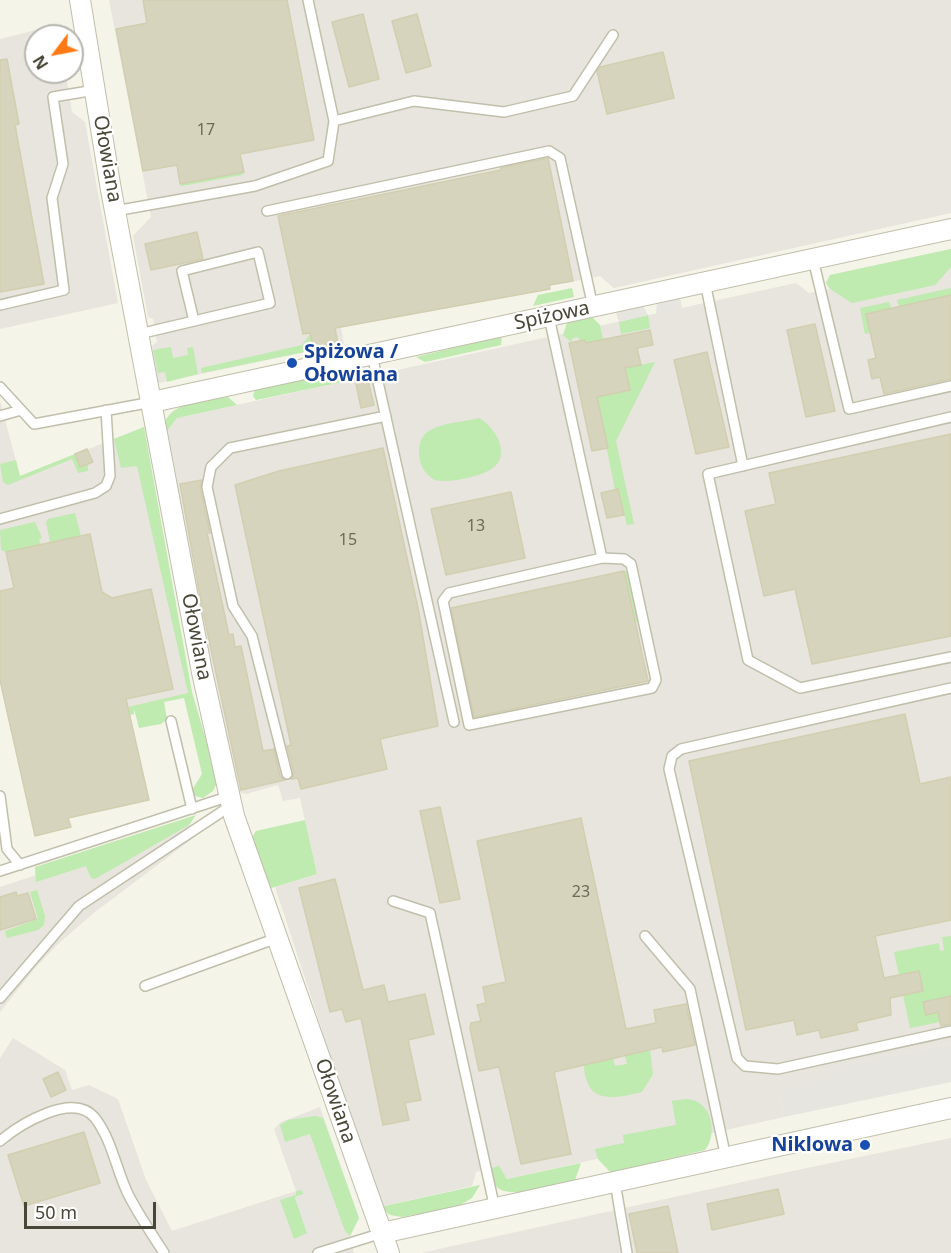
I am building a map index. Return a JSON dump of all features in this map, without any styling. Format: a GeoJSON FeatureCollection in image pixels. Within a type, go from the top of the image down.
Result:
{"type":"FeatureCollection","features":[{"type":"Feature","properties":{"kind":"street","name":"Ołowiana"},"geometry":{"type":"LineString","coordinates":[[80,0],[116,211],[202,672],[231,801],[389,1253]]}},
{"type":"Feature","properties":{"kind":"street","name":"Spiżowa"},"geometry":{"type":"LineString","coordinates":[[152,402],[951,229]]}},
{"type":"Feature","properties":{"kind":"street"},"geometry":{"type":"LineString","coordinates":[[382,1233],[951,1108]]}},
{"type":"Feature","properties":{"kind":"lane"},"geometry":{"type":"LineString","coordinates":[[116,211],[255,186],[328,161],[334,121],[308,0]]}},
{"type":"Feature","properties":{"kind":"lane"},"geometry":{"type":"LineString","coordinates":[[334,121],[414,101],[504,112],[573,96],[613,35]]}},
{"type":"Feature","properties":{"kind":"lane"},"geometry":{"type":"LineString","coordinates":[[0,305],[64,290],[52,198],[63,164],[53,97],[95,90]]}},
{"type":"Feature","properties":{"kind":"lane"},"geometry":{"type":"LineString","coordinates":[[267,211],[549,151],[560,158],[593,307]]}},
{"type":"Feature","properties":{"kind":"lane"},"geometry":{"type":"LineString","coordinates":[[139,334],[194,321],[270,303],[258,252],[182,271],[194,321]]}},
{"type":"Feature","properties":{"kind":"lane"},"geometry":{"type":"LineString","coordinates":[[813,259],[849,409],[951,386]]}},
{"type":"Feature","properties":{"kind":"lane"},"geometry":{"type":"LineString","coordinates":[[705,282],[742,466]]}},
{"type":"Feature","properties":{"kind":"lane"},"geometry":{"type":"LineString","coordinates":[[549,316],[602,558]]}},
{"type":"Feature","properties":{"kind":"lane"},"geometry":{"type":"LineString","coordinates":[[372,355],[454,722]]}},
{"type":"Feature","properties":{"kind":"lane"},"geometry":{"type":"LineString","coordinates":[[0,387],[34,424],[152,402]]}},
{"type":"Feature","properties":{"kind":"lane"},"geometry":{"type":"LineString","coordinates":[[0,416],[21,410]]}},
{"type":"Feature","properties":{"kind":"lane"},"geometry":{"type":"LineString","coordinates":[[0,519],[95,493],[106,486],[110,476],[106,410]]}},
{"type":"Feature","properties":{"kind":"lane"},"geometry":{"type":"LineString","coordinates":[[287,774],[252,636],[233,606],[207,487],[211,467],[230,448],[386,416]]}},
{"type":"Feature","properties":{"kind":"lane"},"geometry":{"type":"LineString","coordinates":[[951,417],[708,474],[748,660],[800,688],[951,657]]}},
{"type":"Feature","properties":{"kind":"lane"},"geometry":{"type":"LineString","coordinates":[[602,558],[624,560],[631,564],[656,680],[652,688],[469,725],[443,601],[449,593],[602,558]]}},
{"type":"Feature","properties":{"kind":"lane"},"geometry":{"type":"LineString","coordinates":[[951,688],[681,749],[672,756],[669,769],[738,1058],[745,1066],[778,1070],[951,1031]]}},
{"type":"Feature","properties":{"kind":"lane"},"geometry":{"type":"LineString","coordinates":[[171,721],[192,808]]}},
{"type":"Feature","properties":{"kind":"lane"},"geometry":{"type":"LineString","coordinates":[[0,796],[7,849],[20,865]]}},
{"type":"Feature","properties":{"kind":"lane"},"geometry":{"type":"LineString","coordinates":[[0,872],[192,808],[231,801]]}},
{"type":"Feature","properties":{"kind":"lane"},"geometry":{"type":"LineString","coordinates":[[0,998],[79,906],[231,801]]}},
{"type":"Feature","properties":{"kind":"lane"},"geometry":{"type":"LineString","coordinates":[[393,900],[430,913],[495,1209]]}},
{"type":"Feature","properties":{"kind":"lane"},"geometry":{"type":"LineString","coordinates":[[645,936],[690,989],[726,1158]]}},
{"type":"Feature","properties":{"kind":"lane"},"geometry":{"type":"LineString","coordinates":[[145,986],[277,938]]}},
{"type":"Feature","properties":{"kind":"lane"},"geometry":{"type":"LineString","coordinates":[[0,1141],[43,1113],[74,1108],[93,1116],[106,1136],[128,1195],[164,1253]]}},
{"type":"Feature","properties":{"kind":"lane"},"geometry":{"type":"LineString","coordinates":[[615,1182],[627,1253]]}},
{"type":"Feature","properties":{"kind":"lane"},"geometry":{"type":"LineString","coordinates":[[318,1253],[382,1233]]}},
{"type":"Feature","properties":{"kind":"shaded area"},"geometry":{"type":"Polygon","coordinates":[[[109,0],[951,0],[951,213],[614,288],[600,276],[341,328],[344,344],[158,383],[152,346],[157,342],[153,319],[148,317],[133,236],[151,217],[109,0]]]}},
{"type":"Feature","properties":{"kind":"shaded area"},"geometry":{"type":"Polygon","coordinates":[[[24,33],[24,84],[67,84],[72,112],[85,122],[118,303],[0,329],[0,39],[24,33]]]}},
{"type":"Feature","properties":{"kind":"shaded area"},"geometry":{"type":"Polygon","coordinates":[[[951,249],[951,1043],[824,1070],[826,1078],[777,1090],[784,1117],[507,1179],[499,1167],[491,1168],[476,1172],[472,1186],[380,1207],[275,887],[317,874],[300,798],[283,801],[278,785],[246,794],[239,792],[200,611],[167,431],[177,418],[796,283],[809,293],[829,289],[826,283],[830,275],[951,249]]]}},
{"type":"Feature","properties":{"kind":"shaded area"},"geometry":{"type":"Polygon","coordinates":[[[680,298],[682,308],[656,314],[657,303],[680,298]]]}},
{"type":"Feature","properties":{"kind":"shaded area"},"geometry":{"type":"Polygon","coordinates":[[[643,306],[648,315],[619,322],[616,312],[643,306]]]}},
{"type":"Feature","properties":{"kind":"shaded area"},"geometry":{"type":"Polygon","coordinates":[[[0,401],[20,476],[144,427],[188,694],[48,727],[47,724],[11,732],[0,680],[0,401]]]}},
{"type":"Feature","properties":{"kind":"shaded area"},"geometry":{"type":"Polygon","coordinates":[[[189,825],[196,836],[95,912],[60,942],[36,967],[0,1012],[0,887],[189,825]]]}},
{"type":"Feature","properties":{"kind":"shaded area"},"geometry":{"type":"Polygon","coordinates":[[[13,1038],[65,1070],[72,1090],[89,1085],[118,1099],[146,1180],[172,1231],[296,1191],[274,1129],[281,1122],[320,1107],[359,1218],[350,1236],[354,1253],[0,1253],[0,1058],[13,1038]]]}},
{"type":"Feature","properties":{"kind":"shaded area"},"geometry":{"type":"Polygon","coordinates":[[[951,1043],[951,1082],[784,1117],[777,1090],[825,1078],[823,1070],[951,1043]]]}},
{"type":"Feature","properties":{"kind":"shaded area"},"geometry":{"type":"Polygon","coordinates":[[[951,1138],[951,1253],[421,1253],[783,1173],[951,1138]]]}},
{"type":"Feature","properties":{"kind":"shaded area"},"geometry":{"type":"Polygon","coordinates":[[[325,1177],[338,1212],[330,1221],[317,1184],[325,1177]]]}},
{"type":"Feature","properties":{"kind":"shaded area"},"geometry":{"type":"Polygon","coordinates":[[[305,1193],[317,1230],[307,1233],[295,1197],[305,1193]]]}},
{"type":"Feature","properties":{"kind":"green space"},"geometry":{"type":"Polygon","coordinates":[[[245,172],[242,175],[182,186],[180,184],[245,172]]]}},
{"type":"Feature","properties":{"kind":"green space"},"geometry":{"type":"Polygon","coordinates":[[[951,249],[951,267],[935,285],[852,303],[830,289],[826,283],[830,275],[951,249]]]}},
{"type":"Feature","properties":{"kind":"green space"},"geometry":{"type":"Polygon","coordinates":[[[572,288],[574,297],[533,306],[538,295],[572,288]]]}},
{"type":"Feature","properties":{"kind":"green space"},"geometry":{"type":"Polygon","coordinates":[[[951,288],[951,295],[899,307],[897,300],[951,288]]]}},
{"type":"Feature","properties":{"kind":"green space"},"geometry":{"type":"Polygon","coordinates":[[[889,302],[891,308],[866,314],[870,333],[865,334],[860,308],[889,302]]]}},
{"type":"Feature","properties":{"kind":"green space"},"geometry":{"type":"Polygon","coordinates":[[[648,315],[650,328],[621,334],[619,322],[648,315]]]}},
{"type":"Feature","properties":{"kind":"green space"},"geometry":{"type":"Polygon","coordinates":[[[592,317],[600,325],[603,339],[598,341],[610,394],[630,390],[625,368],[655,362],[616,441],[634,524],[627,525],[618,490],[615,490],[585,340],[580,341],[578,337],[573,338],[571,342],[563,335],[567,323],[592,317]]]}},
{"type":"Feature","properties":{"kind":"green space"},"geometry":{"type":"Polygon","coordinates":[[[311,333],[314,350],[202,373],[201,368],[302,345],[311,333]]]}},
{"type":"Feature","properties":{"kind":"green space"},"geometry":{"type":"Polygon","coordinates":[[[502,336],[501,345],[425,362],[416,357],[502,336]]]}},
{"type":"Feature","properties":{"kind":"green space"},"geometry":{"type":"Polygon","coordinates":[[[171,347],[173,358],[188,355],[187,348],[193,347],[198,374],[167,382],[165,372],[158,373],[153,350],[171,347]]]}},
{"type":"Feature","properties":{"kind":"green space"},"geometry":{"type":"Polygon","coordinates":[[[355,365],[367,377],[256,400],[253,396],[255,390],[342,371],[355,365]]]}},
{"type":"Feature","properties":{"kind":"green space"},"geometry":{"type":"Polygon","coordinates":[[[228,397],[237,405],[177,418],[167,431],[164,430],[166,420],[179,408],[188,404],[228,397]]]}},
{"type":"Feature","properties":{"kind":"green space"},"geometry":{"type":"Polygon","coordinates":[[[479,418],[491,428],[499,442],[501,450],[497,464],[486,472],[459,480],[441,481],[428,475],[420,462],[419,454],[419,446],[426,433],[444,425],[479,418]]]}},
{"type":"Feature","properties":{"kind":"green space"},"geometry":{"type":"Polygon","coordinates":[[[144,427],[192,692],[218,781],[213,791],[203,798],[195,796],[192,790],[202,774],[184,698],[164,702],[167,719],[161,724],[139,728],[134,709],[134,714],[130,715],[128,707],[188,693],[137,466],[121,468],[114,439],[144,427]]]}},
{"type":"Feature","properties":{"kind":"green space"},"geometry":{"type":"Polygon","coordinates":[[[75,454],[80,467],[88,464],[88,471],[78,473],[72,459],[8,485],[3,482],[0,464],[16,460],[20,476],[75,454]]]}},
{"type":"Feature","properties":{"kind":"green space"},"geometry":{"type":"Polygon","coordinates":[[[75,513],[81,536],[50,542],[46,522],[48,519],[75,513]]]}},
{"type":"Feature","properties":{"kind":"green space"},"geometry":{"type":"Polygon","coordinates":[[[35,522],[42,538],[39,539],[41,545],[6,552],[1,550],[0,530],[35,522]]]}},
{"type":"Feature","properties":{"kind":"green space"},"geometry":{"type":"Polygon","coordinates":[[[624,571],[629,572],[639,620],[636,623],[624,571]]]}},
{"type":"Feature","properties":{"kind":"green space"},"geometry":{"type":"Polygon","coordinates":[[[196,815],[189,825],[95,879],[91,878],[86,866],[36,882],[35,867],[196,815]]]}},
{"type":"Feature","properties":{"kind":"green space"},"geometry":{"type":"Polygon","coordinates":[[[305,820],[317,874],[268,889],[251,839],[256,831],[305,820]]]}},
{"type":"Feature","properties":{"kind":"green space"},"geometry":{"type":"Polygon","coordinates":[[[37,890],[45,916],[44,925],[38,930],[7,938],[5,931],[38,919],[30,892],[37,890]]]}},
{"type":"Feature","properties":{"kind":"green space"},"geometry":{"type":"Polygon","coordinates":[[[951,936],[951,996],[923,1002],[926,1015],[938,1012],[940,1022],[910,1028],[901,985],[923,991],[919,971],[903,974],[904,980],[900,980],[894,952],[939,943],[940,951],[944,950],[942,937],[951,936]]]}},
{"type":"Feature","properties":{"kind":"green space"},"geometry":{"type":"Polygon","coordinates":[[[650,1050],[653,1074],[642,1092],[610,1097],[591,1089],[585,1074],[585,1064],[613,1058],[615,1066],[627,1064],[625,1055],[650,1050]]]}},
{"type":"Feature","properties":{"kind":"green space"},"geometry":{"type":"Polygon","coordinates":[[[695,1100],[707,1111],[710,1118],[711,1135],[705,1150],[611,1173],[598,1159],[595,1149],[624,1143],[623,1135],[676,1125],[672,1101],[695,1100]]]}},
{"type":"Feature","properties":{"kind":"green space"},"geometry":{"type":"Polygon","coordinates":[[[315,1116],[323,1118],[359,1218],[350,1236],[345,1231],[310,1134],[285,1142],[280,1125],[288,1120],[315,1116]]]}},
{"type":"Feature","properties":{"kind":"green space"},"geometry":{"type":"Polygon","coordinates":[[[581,1163],[575,1180],[521,1192],[502,1190],[496,1186],[491,1168],[499,1166],[507,1179],[581,1163]]]}},
{"type":"Feature","properties":{"kind":"green space"},"geometry":{"type":"Polygon","coordinates":[[[480,1185],[472,1198],[457,1207],[402,1217],[390,1215],[380,1207],[480,1185]]]}},
{"type":"Feature","properties":{"kind":"green space"},"geometry":{"type":"Polygon","coordinates":[[[301,1190],[304,1194],[295,1198],[307,1233],[294,1239],[280,1200],[296,1195],[296,1191],[301,1190]]]}},
{"type":"Feature","properties":{"kind":"building"},"geometry":{"type":"Polygon","coordinates":[[[143,0],[287,0],[314,140],[240,154],[244,172],[180,184],[177,165],[143,171],[116,29],[147,23],[143,0]]]}},
{"type":"Feature","properties":{"kind":"building"},"geometry":{"type":"Polygon","coordinates":[[[363,14],[379,79],[349,87],[332,22],[363,14]]]}},
{"type":"Feature","properties":{"kind":"building"},"geometry":{"type":"Polygon","coordinates":[[[417,14],[431,66],[406,73],[392,21],[417,14]]]}},
{"type":"Feature","properties":{"kind":"building"},"geometry":{"type":"Polygon","coordinates":[[[663,52],[674,98],[607,114],[597,71],[600,67],[663,52]]]}},
{"type":"Feature","properties":{"kind":"building"},"geometry":{"type":"Polygon","coordinates":[[[7,59],[19,124],[15,125],[44,284],[0,292],[0,60],[7,59]]]}},
{"type":"Feature","properties":{"kind":"building"},"geometry":{"type":"Polygon","coordinates":[[[548,158],[573,281],[549,285],[550,289],[335,328],[338,345],[314,350],[310,333],[303,334],[278,216],[501,170],[501,168],[548,158]]]}},
{"type":"Feature","properties":{"kind":"building"},"geometry":{"type":"Polygon","coordinates":[[[197,232],[203,259],[151,270],[145,244],[197,232]]]}},
{"type":"Feature","properties":{"kind":"building"},"geometry":{"type":"Polygon","coordinates":[[[951,295],[951,379],[884,394],[880,377],[872,379],[868,360],[876,358],[866,314],[951,295]]]}},
{"type":"Feature","properties":{"kind":"building"},"geometry":{"type":"Polygon","coordinates":[[[815,324],[835,411],[806,417],[787,330],[815,324]]]}},
{"type":"Feature","properties":{"kind":"building"},"geometry":{"type":"Polygon","coordinates":[[[650,330],[653,345],[637,348],[641,365],[625,368],[630,390],[597,397],[608,448],[592,451],[569,343],[585,340],[586,343],[650,330]]]}},
{"type":"Feature","properties":{"kind":"building"},"geometry":{"type":"Polygon","coordinates":[[[707,352],[729,447],[696,454],[674,360],[707,352]]]}},
{"type":"Feature","properties":{"kind":"building"},"geometry":{"type":"Polygon","coordinates":[[[367,377],[374,405],[361,408],[355,379],[367,377]]]}},
{"type":"Feature","properties":{"kind":"building"},"geometry":{"type":"Polygon","coordinates":[[[951,434],[951,636],[812,664],[795,589],[764,596],[745,511],[776,504],[769,473],[951,434]]]}},
{"type":"Feature","properties":{"kind":"building"},"geometry":{"type":"Polygon","coordinates":[[[383,448],[418,608],[438,726],[380,739],[387,769],[301,789],[298,778],[291,779],[294,772],[287,746],[291,745],[235,485],[279,471],[383,448]]]}},
{"type":"Feature","properties":{"kind":"building"},"geometry":{"type":"Polygon","coordinates":[[[87,449],[93,462],[80,467],[75,454],[87,449]]]}},
{"type":"Feature","properties":{"kind":"building"},"geometry":{"type":"Polygon","coordinates":[[[202,480],[200,488],[210,533],[207,533],[229,635],[233,634],[235,647],[241,646],[263,751],[274,749],[280,776],[285,780],[241,790],[202,607],[180,484],[202,480]]]}},
{"type":"Feature","properties":{"kind":"building"},"geometry":{"type":"Polygon","coordinates":[[[618,489],[624,515],[607,518],[601,493],[618,489]]]}},
{"type":"Feature","properties":{"kind":"building"},"geometry":{"type":"Polygon","coordinates":[[[511,492],[525,558],[446,575],[431,509],[511,492]]]}},
{"type":"Feature","properties":{"kind":"building"},"geometry":{"type":"Polygon","coordinates":[[[90,534],[102,592],[112,598],[151,589],[173,689],[126,699],[149,800],[68,818],[71,827],[35,836],[0,680],[0,591],[14,588],[6,552],[90,534]]]}},
{"type":"Feature","properties":{"kind":"building"},"geometry":{"type":"Polygon","coordinates":[[[624,571],[648,681],[474,717],[451,608],[624,571]]]}},
{"type":"Feature","properties":{"kind":"building"},"geometry":{"type":"Polygon","coordinates":[[[905,714],[920,784],[951,777],[951,920],[875,936],[884,978],[919,971],[923,991],[890,998],[891,1015],[856,1023],[858,1030],[821,1038],[819,1030],[797,1035],[794,1020],[746,1030],[689,761],[905,714]]]}},
{"type":"Feature","properties":{"kind":"building"},"geometry":{"type":"Polygon","coordinates":[[[440,807],[460,899],[440,903],[420,811],[440,807]]]}},
{"type":"Feature","properties":{"kind":"building"},"geometry":{"type":"Polygon","coordinates":[[[581,818],[626,1029],[656,1023],[654,1010],[686,1004],[695,1045],[663,1052],[662,1047],[554,1072],[571,1154],[521,1164],[499,1067],[479,1071],[470,1028],[471,1023],[481,1021],[477,1005],[486,1003],[483,987],[506,982],[477,841],[581,818]]]}},
{"type":"Feature","properties":{"kind":"building"},"geometry":{"type":"Polygon","coordinates":[[[335,879],[363,990],[384,985],[388,1002],[425,994],[434,1034],[408,1040],[421,1100],[405,1103],[409,1120],[383,1125],[361,1018],[346,1022],[342,1009],[330,1012],[299,888],[335,879]]]}},
{"type":"Feature","properties":{"kind":"building"},"geometry":{"type":"Polygon","coordinates":[[[16,892],[17,896],[28,893],[36,919],[0,930],[0,897],[16,892]]]}},
{"type":"Feature","properties":{"kind":"building"},"geometry":{"type":"Polygon","coordinates":[[[951,996],[951,1024],[941,1026],[938,1012],[926,1015],[923,1002],[951,996]]]}},
{"type":"Feature","properties":{"kind":"building"},"geometry":{"type":"Polygon","coordinates":[[[58,1072],[66,1090],[51,1097],[43,1079],[58,1072]]]}},
{"type":"Feature","properties":{"kind":"building"},"geometry":{"type":"Polygon","coordinates":[[[84,1132],[100,1183],[24,1206],[8,1155],[84,1132]]]}},
{"type":"Feature","properties":{"kind":"building"},"geometry":{"type":"Polygon","coordinates":[[[778,1189],[784,1214],[712,1230],[707,1204],[778,1189]]]}},
{"type":"Feature","properties":{"kind":"building"},"geometry":{"type":"Polygon","coordinates":[[[668,1206],[678,1253],[637,1253],[629,1214],[668,1206]]]}},
{"type":"Feature","properties":{"kind":"place","name":"Spiżowa / Ołowiana"},"geometry":{"type":"Point","coordinates":[292,363]}},
{"type":"Feature","properties":{"kind":"place","name":"Niklowa"},"geometry":{"type":"Point","coordinates":[865,1145]}}]}
